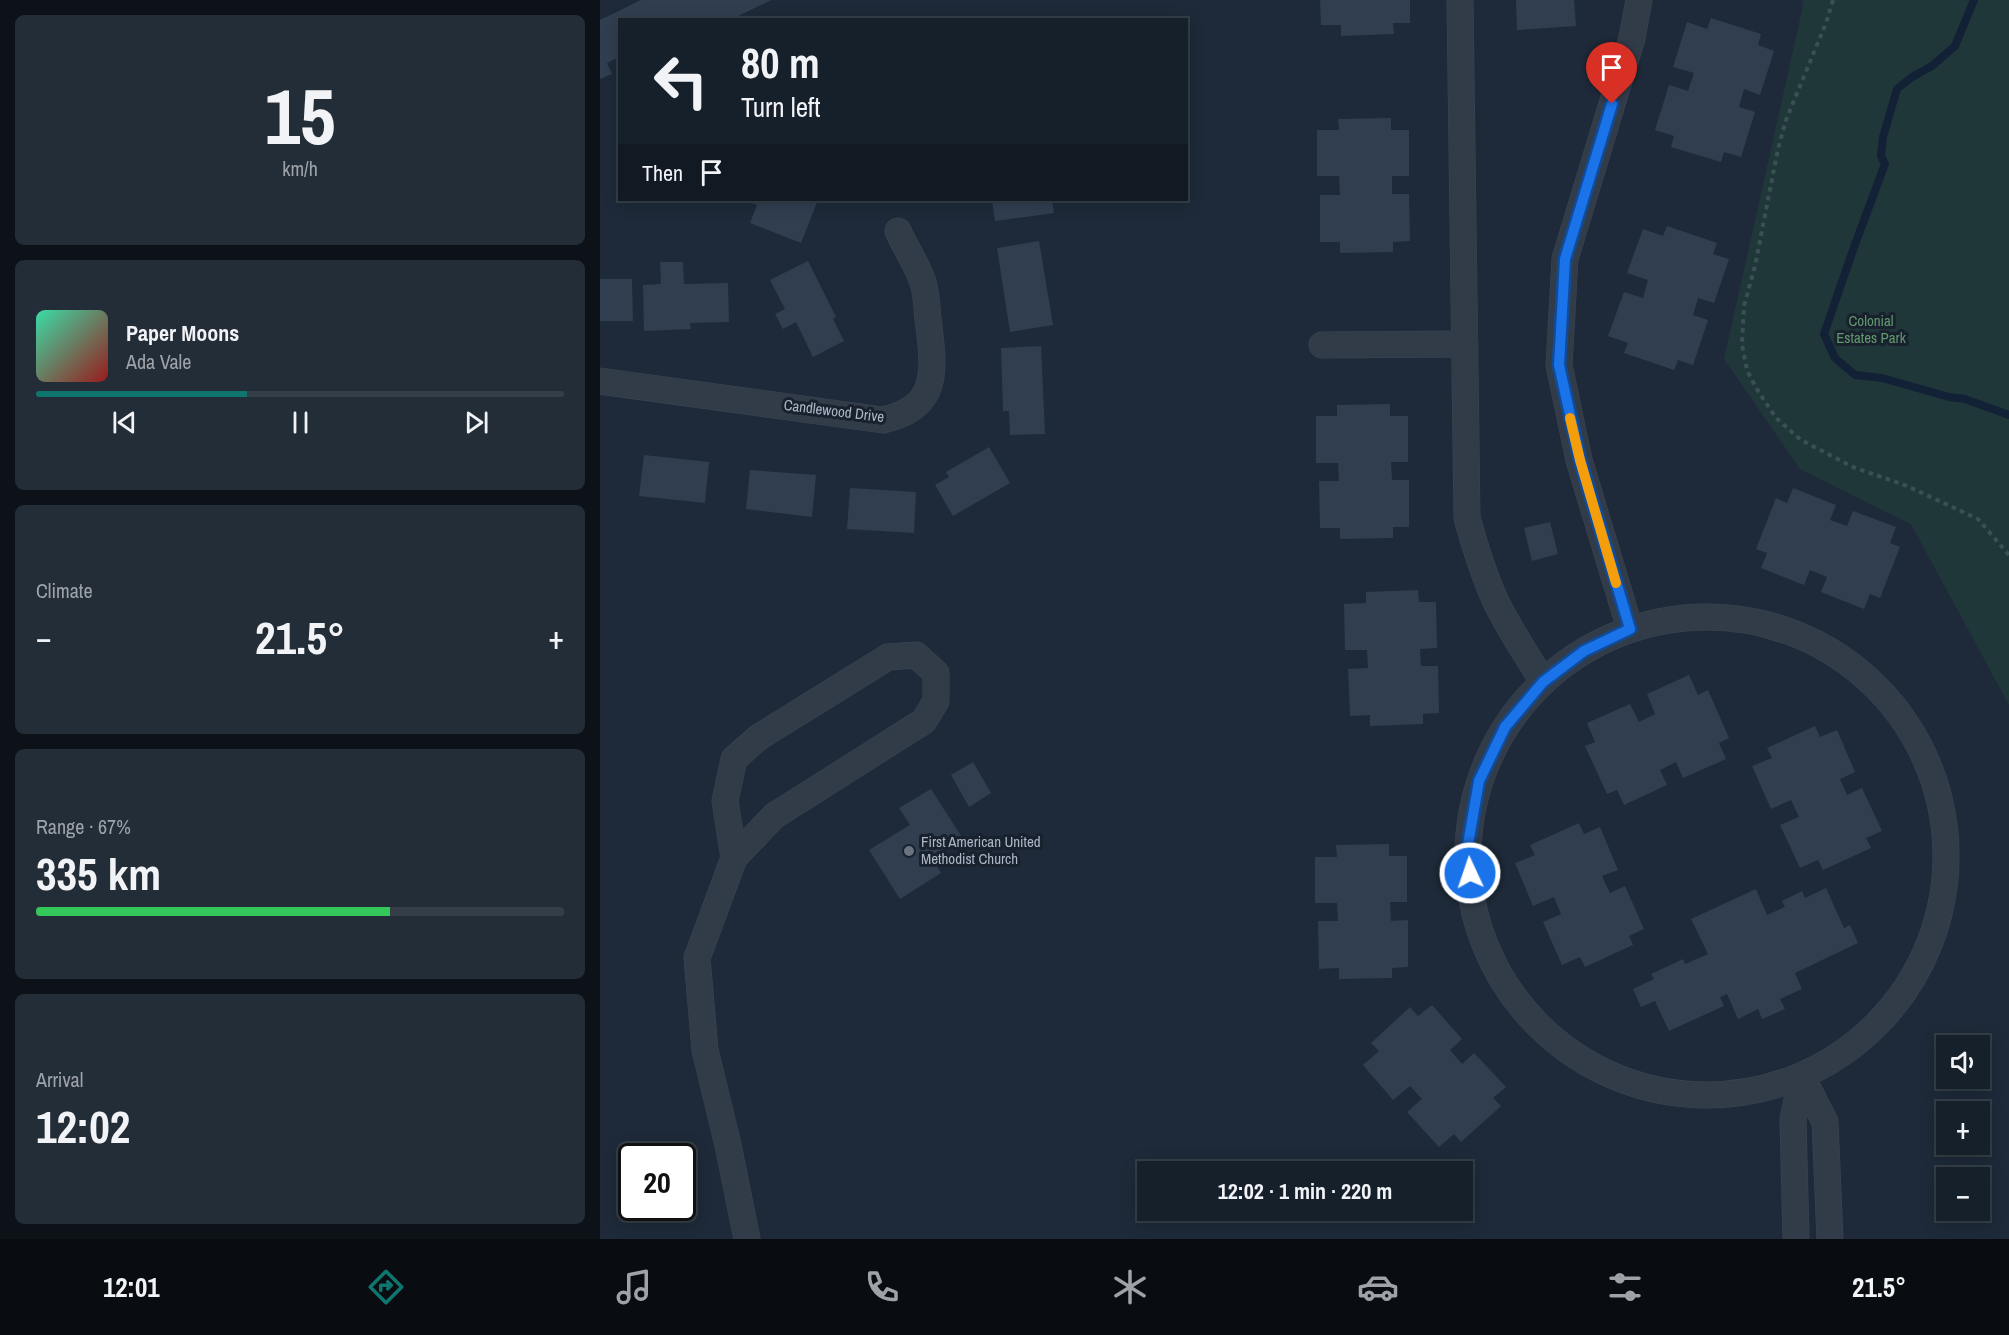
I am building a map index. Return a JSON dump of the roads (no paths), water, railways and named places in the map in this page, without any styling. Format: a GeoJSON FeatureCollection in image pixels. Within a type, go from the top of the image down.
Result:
{"type":"FeatureCollection","features":[{"type":"Feature","properties":{"kind":"street"},"geometry":{"type":"LineString","coordinates":[[1460,0],[1467,518],[1493,594],[1543,682]]}},
{"type":"Feature","properties":{"kind":"street"},"geometry":{"type":"LineString","coordinates":[[1630,629],[1580,460],[1559,365],[1565,259],[1632,38],[1638,0]]}},
{"type":"Feature","properties":{"kind":"street","name":"Candlewood Drive"},"geometry":{"type":"LineString","coordinates":[[600,381],[883,420],[898,417],[921,403],[928,391],[934,361],[923,285],[898,231]]}},
{"type":"Feature","properties":{"kind":"street"},"geometry":{"type":"LineString","coordinates":[[1322,345],[1465,344]]}},
{"type":"Feature","properties":{"kind":"street"},"geometry":{"type":"LineString","coordinates":[[1710,616],[1790,630],[1861,671],[1914,732],[1943,808],[1946,889],[1925,959],[1894,1007],[1852,1048],[1802,1077],[1739,1094],[1673,1094],[1606,1074],[1548,1036],[1503,983],[1475,919],[1467,850],[1479,781],[1505,727],[1543,682],[1584,651],[1630,629],[1710,616]]}},
{"type":"Feature","properties":{"kind":"street"},"geometry":{"type":"LineString","coordinates":[[734,858],[725,801],[734,759],[759,737],[888,657],[916,655],[936,673],[936,701],[924,721],[774,816],[734,858],[697,958],[705,1050],[728,1145],[747,1239]]}},
{"type":"Feature","properties":{"kind":"street"},"geometry":{"type":"LineString","coordinates":[[1802,1077],[1825,1122],[1830,1235]]}},
{"type":"Feature","properties":{"kind":"street"},"geometry":{"type":"LineString","coordinates":[[1796,1239],[1793,1119],[1802,1077]]}},
{"type":"Feature","properties":{"kind":"waterway"},"geometry":{"type":"LineString","coordinates":[[1974,0],[1955,46],[1932,66],[1897,89],[1883,137],[1881,156],[1885,164],[1824,334],[1835,358],[1855,375],[1882,378],[1949,397],[1965,399],[2009,415]]}},
{"type":"Feature","properties":{"kind":"place","name":"First American United Methodist Church"},"geometry":{"type":"Point","coordinates":[909,851]}},
{"type":"Feature","properties":{"kind":"park label","name":"Colonial Estates Park"},"geometry":{"type":"Point","coordinates":[1871,330]}}]}
